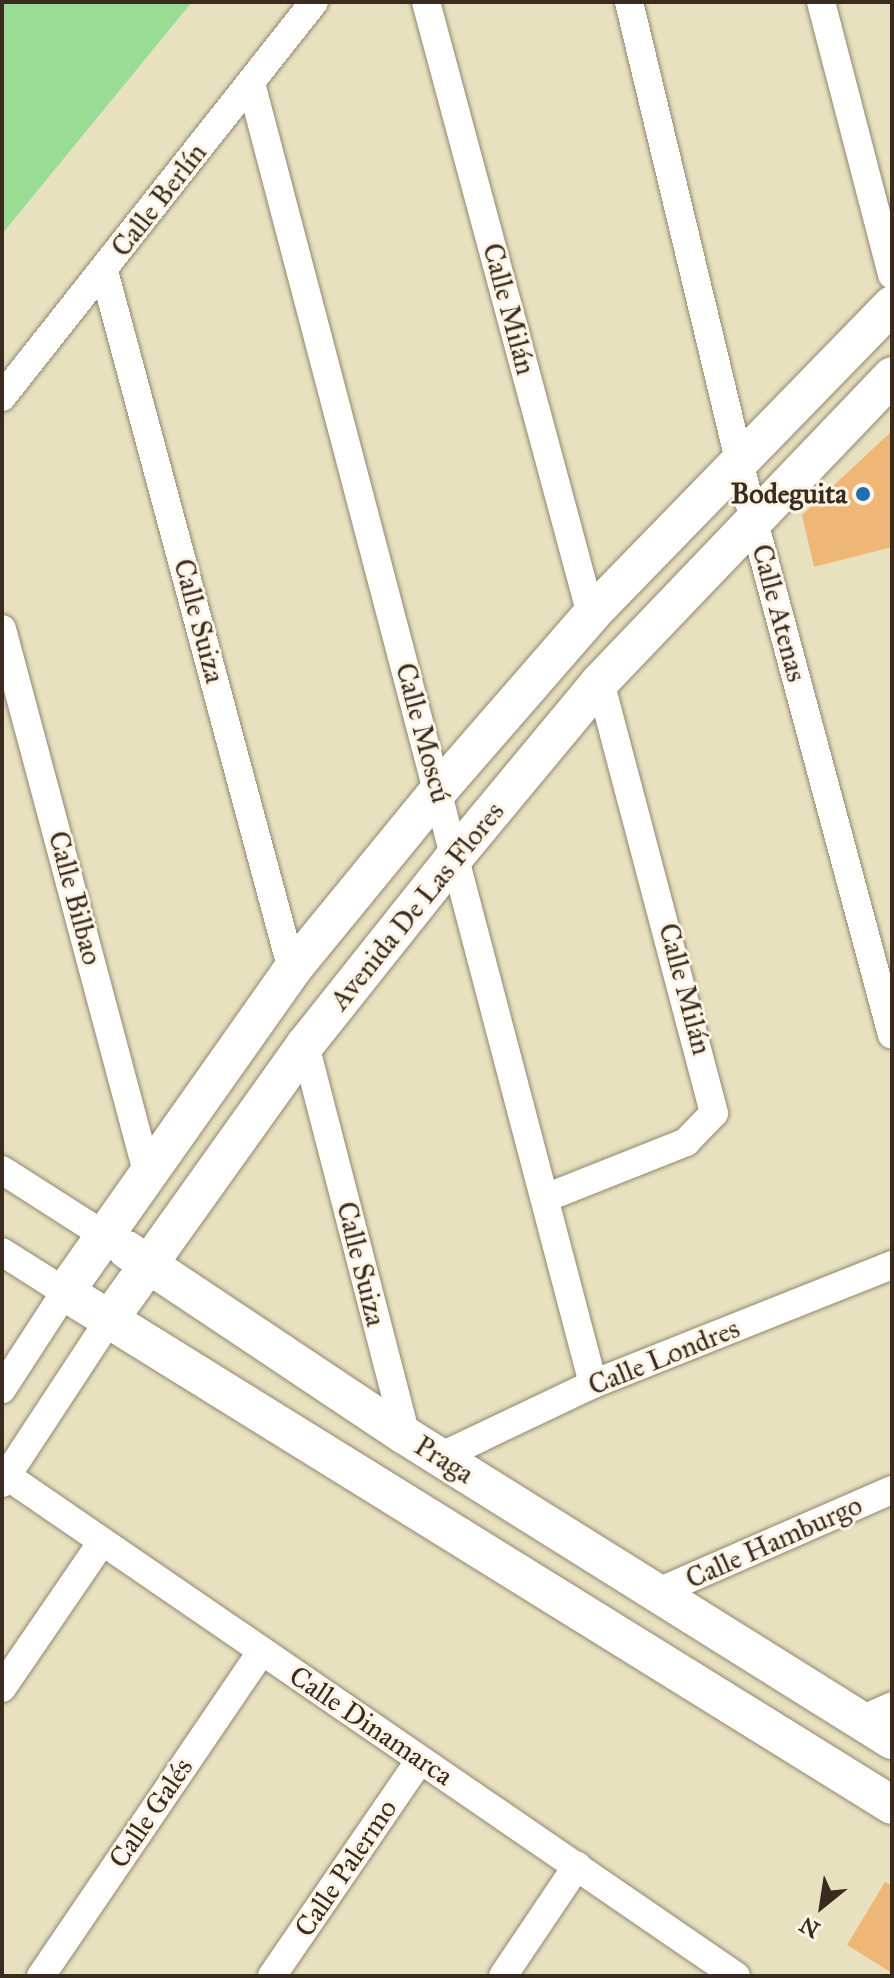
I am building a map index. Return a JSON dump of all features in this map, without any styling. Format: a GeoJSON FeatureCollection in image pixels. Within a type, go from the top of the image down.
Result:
{"type":"FeatureCollection","features":[{"type":"Feature","properties":{"kind":"street","name":"Calle Berlín"},"geometry":{"type":"LineString","coordinates":[[2,397],[314,2]]}},
{"type":"Feature","properties":{"kind":"street","name":"Calle Milán"},"geometry":{"type":"LineString","coordinates":[[426,2],[591,615]]}},
{"type":"Feature","properties":{"kind":"street","name":"Calle Atenas"},"geometry":{"type":"LineString","coordinates":[[629,2],[743,459],[753,518],[892,1035]]}},
{"type":"Feature","properties":{"kind":"street"},"geometry":{"type":"LineString","coordinates":[[821,2],[892,275]]}},
{"type":"Feature","properties":{"kind":"street","name":"Calle Moscú"},"geometry":{"type":"LineString","coordinates":[[251,83],[440,789],[453,859],[548,1197],[593,1384]]}},
{"type":"Feature","properties":{"kind":"street","name":"Calle Suiza"},"geometry":{"type":"LineString","coordinates":[[104,271],[292,970]]}},
{"type":"Feature","properties":{"kind":"street","name":"Avenida De Las Flores"},"geometry":{"type":"LineString","coordinates":[[2,1389],[146,1168],[292,970],[440,789],[591,615],[892,305]]}},
{"type":"Feature","properties":{"kind":"street","name":"Avenida De Las Flores"},"geometry":{"type":"LineString","coordinates":[[5,1480],[148,1263],[305,1045],[453,859],[600,682],[753,518],[892,376]]}},
{"type":"Feature","properties":{"kind":"street","name":"Calle Bilbao"},"geometry":{"type":"LineString","coordinates":[[2,629],[146,1168]]}},
{"type":"Feature","properties":{"kind":"street","name":"Calle Milán"},"geometry":{"type":"LineString","coordinates":[[548,1197],[686,1142],[714,1113],[600,682]]}},
{"type":"Feature","properties":{"kind":"street","name":"Calle Suiza"},"geometry":{"type":"LineString","coordinates":[[305,1045],[406,1436]]}},
{"type":"Feature","properties":{"kind":"street","name":"Praga"},"geometry":{"type":"LineString","coordinates":[[2,1170],[148,1263],[406,1436],[656,1593],[875,1713],[892,1740]]}},
{"type":"Feature","properties":{"kind":"street","name":"Praga"},"geometry":{"type":"LineString","coordinates":[[2,1252],[892,1805]]}},
{"type":"Feature","properties":{"kind":"street","name":"Calle Londres"},"geometry":{"type":"LineString","coordinates":[[440,1457],[593,1384],[892,1265]]}},
{"type":"Feature","properties":{"kind":"street","name":"Calle Dinamarca"},"geometry":{"type":"LineString","coordinates":[[5,1480],[102,1542],[736,1976]]}},
{"type":"Feature","properties":{"kind":"street","name":"Calle Hamburgo"},"geometry":{"type":"LineString","coordinates":[[656,1593],[892,1490]]}},
{"type":"Feature","properties":{"kind":"street"},"geometry":{"type":"LineString","coordinates":[[2,1688],[102,1542]]}},
{"type":"Feature","properties":{"kind":"street","name":"Calle Galés"},"geometry":{"type":"LineString","coordinates":[[41,1976],[262,1651]]}},
{"type":"Feature","properties":{"kind":"street","name":"Calle Palermo"},"geometry":{"type":"LineString","coordinates":[[272,1976],[420,1760]]}},
{"type":"Feature","properties":{"kind":"street"},"geometry":{"type":"LineString","coordinates":[[503,1976],[577,1866]]}},
{"type":"Feature","properties":{"kind":"green space"},"geometry":{"type":"Polygon","coordinates":[[[2,2],[192,2],[2,234],[2,2]]]}},
{"type":"Feature","properties":{"kind":"building"},"geometry":{"type":"Polygon","coordinates":[[[892,431],[892,547],[814,567],[802,515],[892,431]]]}},
{"type":"Feature","properties":{"kind":"building"},"geometry":{"type":"Polygon","coordinates":[[[885,1882],[892,1886],[892,1973],[847,1945],[885,1882]]]}},
{"type":"Feature","properties":{"kind":"place","name":"Bodeguita"},"geometry":{"type":"Point","coordinates":[863,494]}}]}
